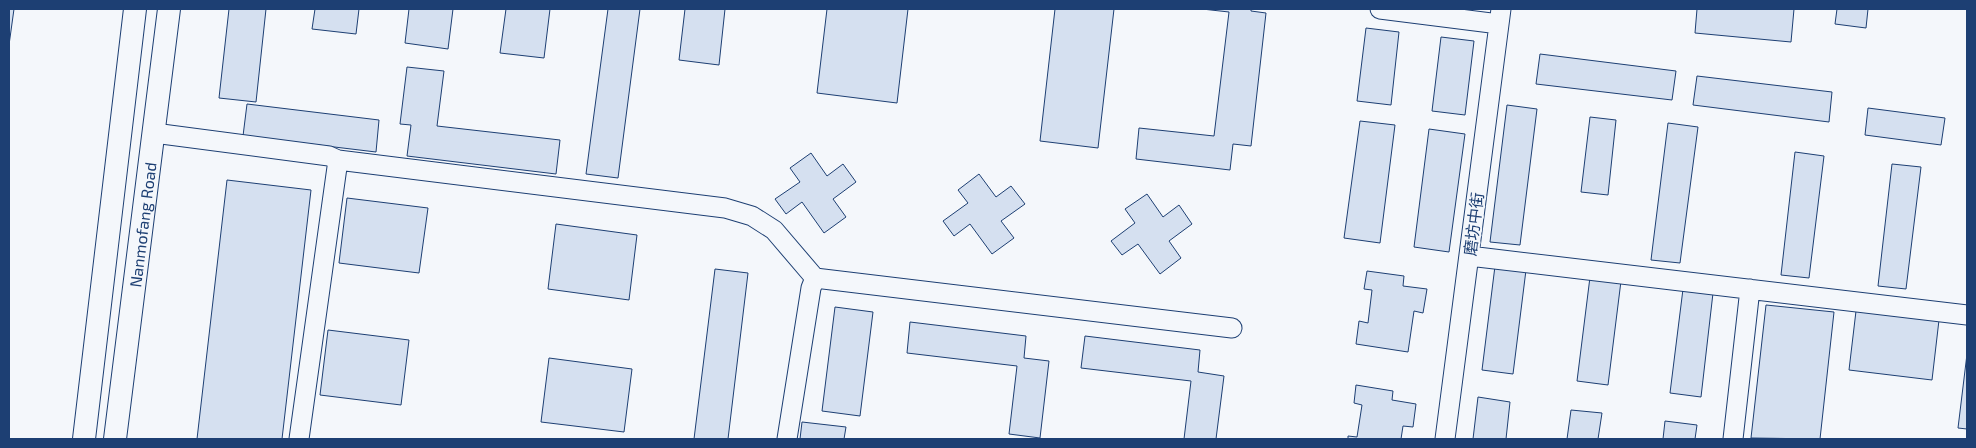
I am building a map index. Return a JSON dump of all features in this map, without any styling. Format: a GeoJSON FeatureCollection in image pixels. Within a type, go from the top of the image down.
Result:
{"type":"FeatureCollection","features":[{"type":"Feature","properties":{"kind":"main road","name":"Nanmofang Road"},"geometry":{"type":"LineString","coordinates":[[84,439],[136,9]]}},
{"type":"Feature","properties":{"kind":"main road","name":"Nanmofang Road"},"geometry":{"type":"LineString","coordinates":[[115,439],[169,9]]}},
{"type":"Feature","properties":{"kind":"street"},"geometry":{"type":"LineString","coordinates":[[1380,9],[1500,16]]}},
{"type":"Feature","properties":{"kind":"street","name":"磨坊中街"},"geometry":{"type":"LineString","coordinates":[[1445,439],[1500,16]]}},
{"type":"Feature","properties":{"kind":"street"},"geometry":{"type":"LineString","coordinates":[[154,133],[329,156],[338,160],[725,208],[752,216],[774,230],[815,278],[1232,328]]}},
{"type":"Feature","properties":{"kind":"street"},"geometry":{"type":"LineString","coordinates":[[299,439],[338,160]]}},
{"type":"Feature","properties":{"kind":"street"},"geometry":{"type":"LineString","coordinates":[[1469,256],[1967,315]]}},
{"type":"Feature","properties":{"kind":"street"},"geometry":{"type":"LineString","coordinates":[[787,439],[811,288],[815,278]]}},
{"type":"Feature","properties":{"kind":"street"},"geometry":{"type":"LineString","coordinates":[[1733,439],[1750,289]]}},
{"type":"Feature","properties":{"kind":"building"},"geometry":{"type":"Polygon","coordinates":[[[9,9],[14,9],[9,45],[9,9]]]}},
{"type":"Feature","properties":{"kind":"building"},"geometry":{"type":"Polygon","coordinates":[[[229,9],[266,9],[256,102],[219,98],[229,9]]]}},
{"type":"Feature","properties":{"kind":"building"},"geometry":{"type":"Polygon","coordinates":[[[315,9],[359,9],[356,34],[312,29],[315,9]]]}},
{"type":"Feature","properties":{"kind":"building"},"geometry":{"type":"Polygon","coordinates":[[[409,9],[453,9],[448,49],[405,43],[409,9]]]}},
{"type":"Feature","properties":{"kind":"building"},"geometry":{"type":"Polygon","coordinates":[[[506,9],[550,9],[544,58],[500,53],[506,9]]]}},
{"type":"Feature","properties":{"kind":"building"},"geometry":{"type":"Polygon","coordinates":[[[608,9],[640,9],[618,178],[586,174],[608,9]]]}},
{"type":"Feature","properties":{"kind":"building"},"geometry":{"type":"Polygon","coordinates":[[[685,9],[725,9],[719,65],[679,60],[685,9]]]}},
{"type":"Feature","properties":{"kind":"building"},"geometry":{"type":"Polygon","coordinates":[[[827,9],[908,9],[897,103],[817,93],[827,9]]]}},
{"type":"Feature","properties":{"kind":"building"},"geometry":{"type":"Polygon","coordinates":[[[1055,9],[1114,9],[1098,148],[1040,141],[1055,9]]]}},
{"type":"Feature","properties":{"kind":"building"},"geometry":{"type":"Polygon","coordinates":[[[1202,9],[1251,9],[1251,11],[1266,13],[1251,146],[1233,144],[1230,170],[1136,159],[1139,128],[1214,136],[1229,12],[1202,9]]]}},
{"type":"Feature","properties":{"kind":"building"},"geometry":{"type":"Polygon","coordinates":[[[1697,9],[1794,9],[1791,42],[1695,33],[1697,9]]]}},
{"type":"Feature","properties":{"kind":"building"},"geometry":{"type":"Polygon","coordinates":[[[1837,9],[1868,9],[1866,28],[1835,24],[1837,9]]]}},
{"type":"Feature","properties":{"kind":"building"},"geometry":{"type":"Polygon","coordinates":[[[1366,28],[1399,32],[1391,105],[1357,101],[1366,28]]]}},
{"type":"Feature","properties":{"kind":"building"},"geometry":{"type":"Polygon","coordinates":[[[1441,37],[1474,41],[1465,115],[1432,111],[1441,37]]]}},
{"type":"Feature","properties":{"kind":"building"},"geometry":{"type":"Polygon","coordinates":[[[1540,54],[1676,71],[1672,100],[1536,84],[1540,54]]]}},
{"type":"Feature","properties":{"kind":"building"},"geometry":{"type":"Polygon","coordinates":[[[407,67],[444,71],[437,126],[560,140],[556,174],[407,156],[411,125],[400,124],[407,67]]]}},
{"type":"Feature","properties":{"kind":"building"},"geometry":{"type":"Polygon","coordinates":[[[1697,76],[1832,92],[1829,122],[1693,105],[1697,76]]]}},
{"type":"Feature","properties":{"kind":"building"},"geometry":{"type":"Polygon","coordinates":[[[247,104],[379,120],[376,152],[243,136],[247,104]]]}},
{"type":"Feature","properties":{"kind":"building"},"geometry":{"type":"Polygon","coordinates":[[[1507,105],[1537,109],[1520,245],[1490,242],[1507,105]]]}},
{"type":"Feature","properties":{"kind":"building"},"geometry":{"type":"Polygon","coordinates":[[[1868,108],[1945,118],[1941,145],[1865,135],[1868,108]]]}},
{"type":"Feature","properties":{"kind":"building"},"geometry":{"type":"Polygon","coordinates":[[[1590,117],[1616,120],[1608,195],[1581,192],[1590,117]]]}},
{"type":"Feature","properties":{"kind":"building"},"geometry":{"type":"Polygon","coordinates":[[[1360,121],[1395,125],[1380,243],[1344,238],[1360,121]]]}},
{"type":"Feature","properties":{"kind":"building"},"geometry":{"type":"Polygon","coordinates":[[[1668,123],[1698,127],[1680,263],[1651,260],[1668,123]]]}},
{"type":"Feature","properties":{"kind":"building"},"geometry":{"type":"Polygon","coordinates":[[[1429,129],[1465,134],[1449,252],[1414,247],[1429,129]]]}},
{"type":"Feature","properties":{"kind":"building"},"geometry":{"type":"Polygon","coordinates":[[[1795,152],[1824,156],[1809,278],[1781,275],[1795,152]]]}},
{"type":"Feature","properties":{"kind":"building"},"geometry":{"type":"Polygon","coordinates":[[[811,153],[827,176],[843,164],[856,182],[833,199],[846,217],[824,233],[802,202],[786,214],[775,199],[800,182],[790,168],[811,153]]]}},
{"type":"Feature","properties":{"kind":"building"},"geometry":{"type":"Polygon","coordinates":[[[1892,164],[1921,167],[1906,289],[1878,286],[1892,164]]]}},
{"type":"Feature","properties":{"kind":"building"},"geometry":{"type":"Polygon","coordinates":[[[979,174],[996,197],[1011,186],[1025,204],[1001,221],[1014,238],[992,254],[970,224],[954,236],[943,221],[968,203],[958,190],[979,174]]]}},
{"type":"Feature","properties":{"kind":"building"},"geometry":{"type":"Polygon","coordinates":[[[227,180],[311,190],[282,439],[197,439],[227,180]]]}},
{"type":"Feature","properties":{"kind":"building"},"geometry":{"type":"Polygon","coordinates":[[[1147,194],[1163,217],[1179,205],[1192,224],[1169,241],[1181,258],[1160,274],[1138,244],[1122,255],[1111,241],[1135,223],[1125,209],[1147,194]]]}},
{"type":"Feature","properties":{"kind":"building"},"geometry":{"type":"Polygon","coordinates":[[[347,198],[428,208],[419,273],[339,263],[347,198]]]}},
{"type":"Feature","properties":{"kind":"building"},"geometry":{"type":"Polygon","coordinates":[[[556,224],[637,235],[629,300],[548,289],[556,224]]]}},
{"type":"Feature","properties":{"kind":"building"},"geometry":{"type":"Polygon","coordinates":[[[1495,266],[1526,270],[1513,374],[1482,370],[1495,266]]]}},
{"type":"Feature","properties":{"kind":"building"},"geometry":{"type":"Polygon","coordinates":[[[715,269],[748,273],[728,439],[694,439],[715,269]]]}},
{"type":"Feature","properties":{"kind":"building"},"geometry":{"type":"Polygon","coordinates":[[[1367,271],[1404,276],[1403,286],[1427,289],[1423,313],[1414,311],[1408,352],[1356,344],[1359,321],[1368,323],[1372,290],[1364,289],[1367,271]]]}},
{"type":"Feature","properties":{"kind":"building"},"geometry":{"type":"Polygon","coordinates":[[[1590,277],[1621,281],[1608,385],[1577,381],[1590,277]]]}},
{"type":"Feature","properties":{"kind":"building"},"geometry":{"type":"Polygon","coordinates":[[[1683,289],[1713,293],[1701,397],[1670,393],[1683,289]]]}},
{"type":"Feature","properties":{"kind":"building"},"geometry":{"type":"Polygon","coordinates":[[[1766,305],[1834,312],[1820,439],[1751,438],[1766,305]]]}},
{"type":"Feature","properties":{"kind":"building"},"geometry":{"type":"Polygon","coordinates":[[[835,307],[873,312],[860,416],[822,411],[835,307]]]}},
{"type":"Feature","properties":{"kind":"building"},"geometry":{"type":"Polygon","coordinates":[[[1856,311],[1939,320],[1932,380],[1849,370],[1856,311]]]}},
{"type":"Feature","properties":{"kind":"building"},"geometry":{"type":"Polygon","coordinates":[[[910,322],[1026,336],[1024,358],[1049,361],[1040,438],[1009,434],[1017,366],[907,353],[910,322]]]}},
{"type":"Feature","properties":{"kind":"building"},"geometry":{"type":"Polygon","coordinates":[[[328,330],[409,340],[401,405],[320,395],[328,330]]]}},
{"type":"Feature","properties":{"kind":"building"},"geometry":{"type":"Polygon","coordinates":[[[1085,336],[1200,350],[1198,372],[1224,376],[1216,439],[1184,439],[1191,381],[1081,368],[1085,336]]]}},
{"type":"Feature","properties":{"kind":"building"},"geometry":{"type":"Polygon","coordinates":[[[1967,354],[1967,429],[1958,428],[1967,354]]]}},
{"type":"Feature","properties":{"kind":"building"},"geometry":{"type":"Polygon","coordinates":[[[549,358],[632,369],[624,432],[541,422],[549,358]]]}},
{"type":"Feature","properties":{"kind":"building"},"geometry":{"type":"Polygon","coordinates":[[[1356,385],[1393,391],[1392,400],[1416,404],[1413,427],[1403,426],[1401,439],[1348,439],[1348,436],[1357,437],[1362,405],[1354,403],[1356,385]]]}},
{"type":"Feature","properties":{"kind":"building"},"geometry":{"type":"Polygon","coordinates":[[[1478,397],[1510,402],[1506,439],[1473,439],[1478,397]]]}},
{"type":"Feature","properties":{"kind":"building"},"geometry":{"type":"Polygon","coordinates":[[[1571,410],[1602,413],[1598,439],[1567,439],[1571,410]]]}},
{"type":"Feature","properties":{"kind":"building"},"geometry":{"type":"Polygon","coordinates":[[[1665,421],[1697,425],[1695,439],[1663,439],[1665,421]]]}},
{"type":"Feature","properties":{"kind":"building"},"geometry":{"type":"Polygon","coordinates":[[[802,422],[846,427],[844,439],[800,439],[802,422]]]}}]}
